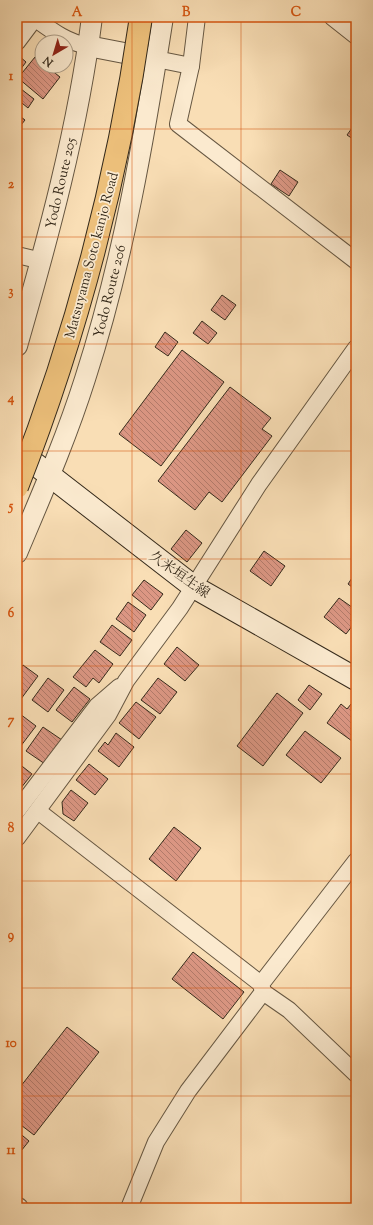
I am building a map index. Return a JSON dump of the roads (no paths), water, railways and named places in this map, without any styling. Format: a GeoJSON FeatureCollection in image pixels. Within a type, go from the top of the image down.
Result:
{"type":"FeatureCollection","features":[{"type":"Feature","properties":{"kind":"highway","name":"Matsuyama Soto kanjo Road"},"geometry":{"type":"LineString","coordinates":[[17,487],[62,364],[86,278],[116,159],[141,17]]}},
{"type":"Feature","properties":{"kind":"main road","name":"久米垣生線"},"geometry":{"type":"LineString","coordinates":[[17,450],[194,587],[356,679]]}},
{"type":"Feature","properties":{"kind":"street","name":"Yodo Route 205"},"geometry":{"type":"LineString","coordinates":[[17,346],[42,261],[67,155],[88,46],[92,17]]}},
{"type":"Feature","properties":{"kind":"street","name":"Yodo Route 206"},"geometry":{"type":"LineString","coordinates":[[17,554],[50,476],[85,380],[113,281],[136,170],[163,17]]}},
{"type":"Feature","properties":{"kind":"street"},"geometry":{"type":"LineString","coordinates":[[197,17],[191,66],[178,124],[356,261]]}},
{"type":"Feature","properties":{"kind":"street"},"geometry":{"type":"LineString","coordinates":[[332,17],[356,36]]}},
{"type":"Feature","properties":{"kind":"street"},"geometry":{"type":"LineString","coordinates":[[17,42],[34,18],[74,44],[191,66]]}},
{"type":"Feature","properties":{"kind":"street"},"geometry":{"type":"LineString","coordinates":[[17,255],[42,261]]}},
{"type":"Feature","properties":{"kind":"street"},"geometry":{"type":"LineString","coordinates":[[20,830],[38,812],[108,715],[126,681],[194,587],[259,484],[356,348]]}},
{"type":"Feature","properties":{"kind":"street"},"geometry":{"type":"LineString","coordinates":[[17,811],[97,706],[126,681]]}},
{"type":"Feature","properties":{"kind":"street"},"geometry":{"type":"LineString","coordinates":[[38,812],[289,1010],[356,1074]]}},
{"type":"Feature","properties":{"kind":"street"},"geometry":{"type":"LineString","coordinates":[[129,1208],[156,1142],[188,1091],[356,861]]}}]}
